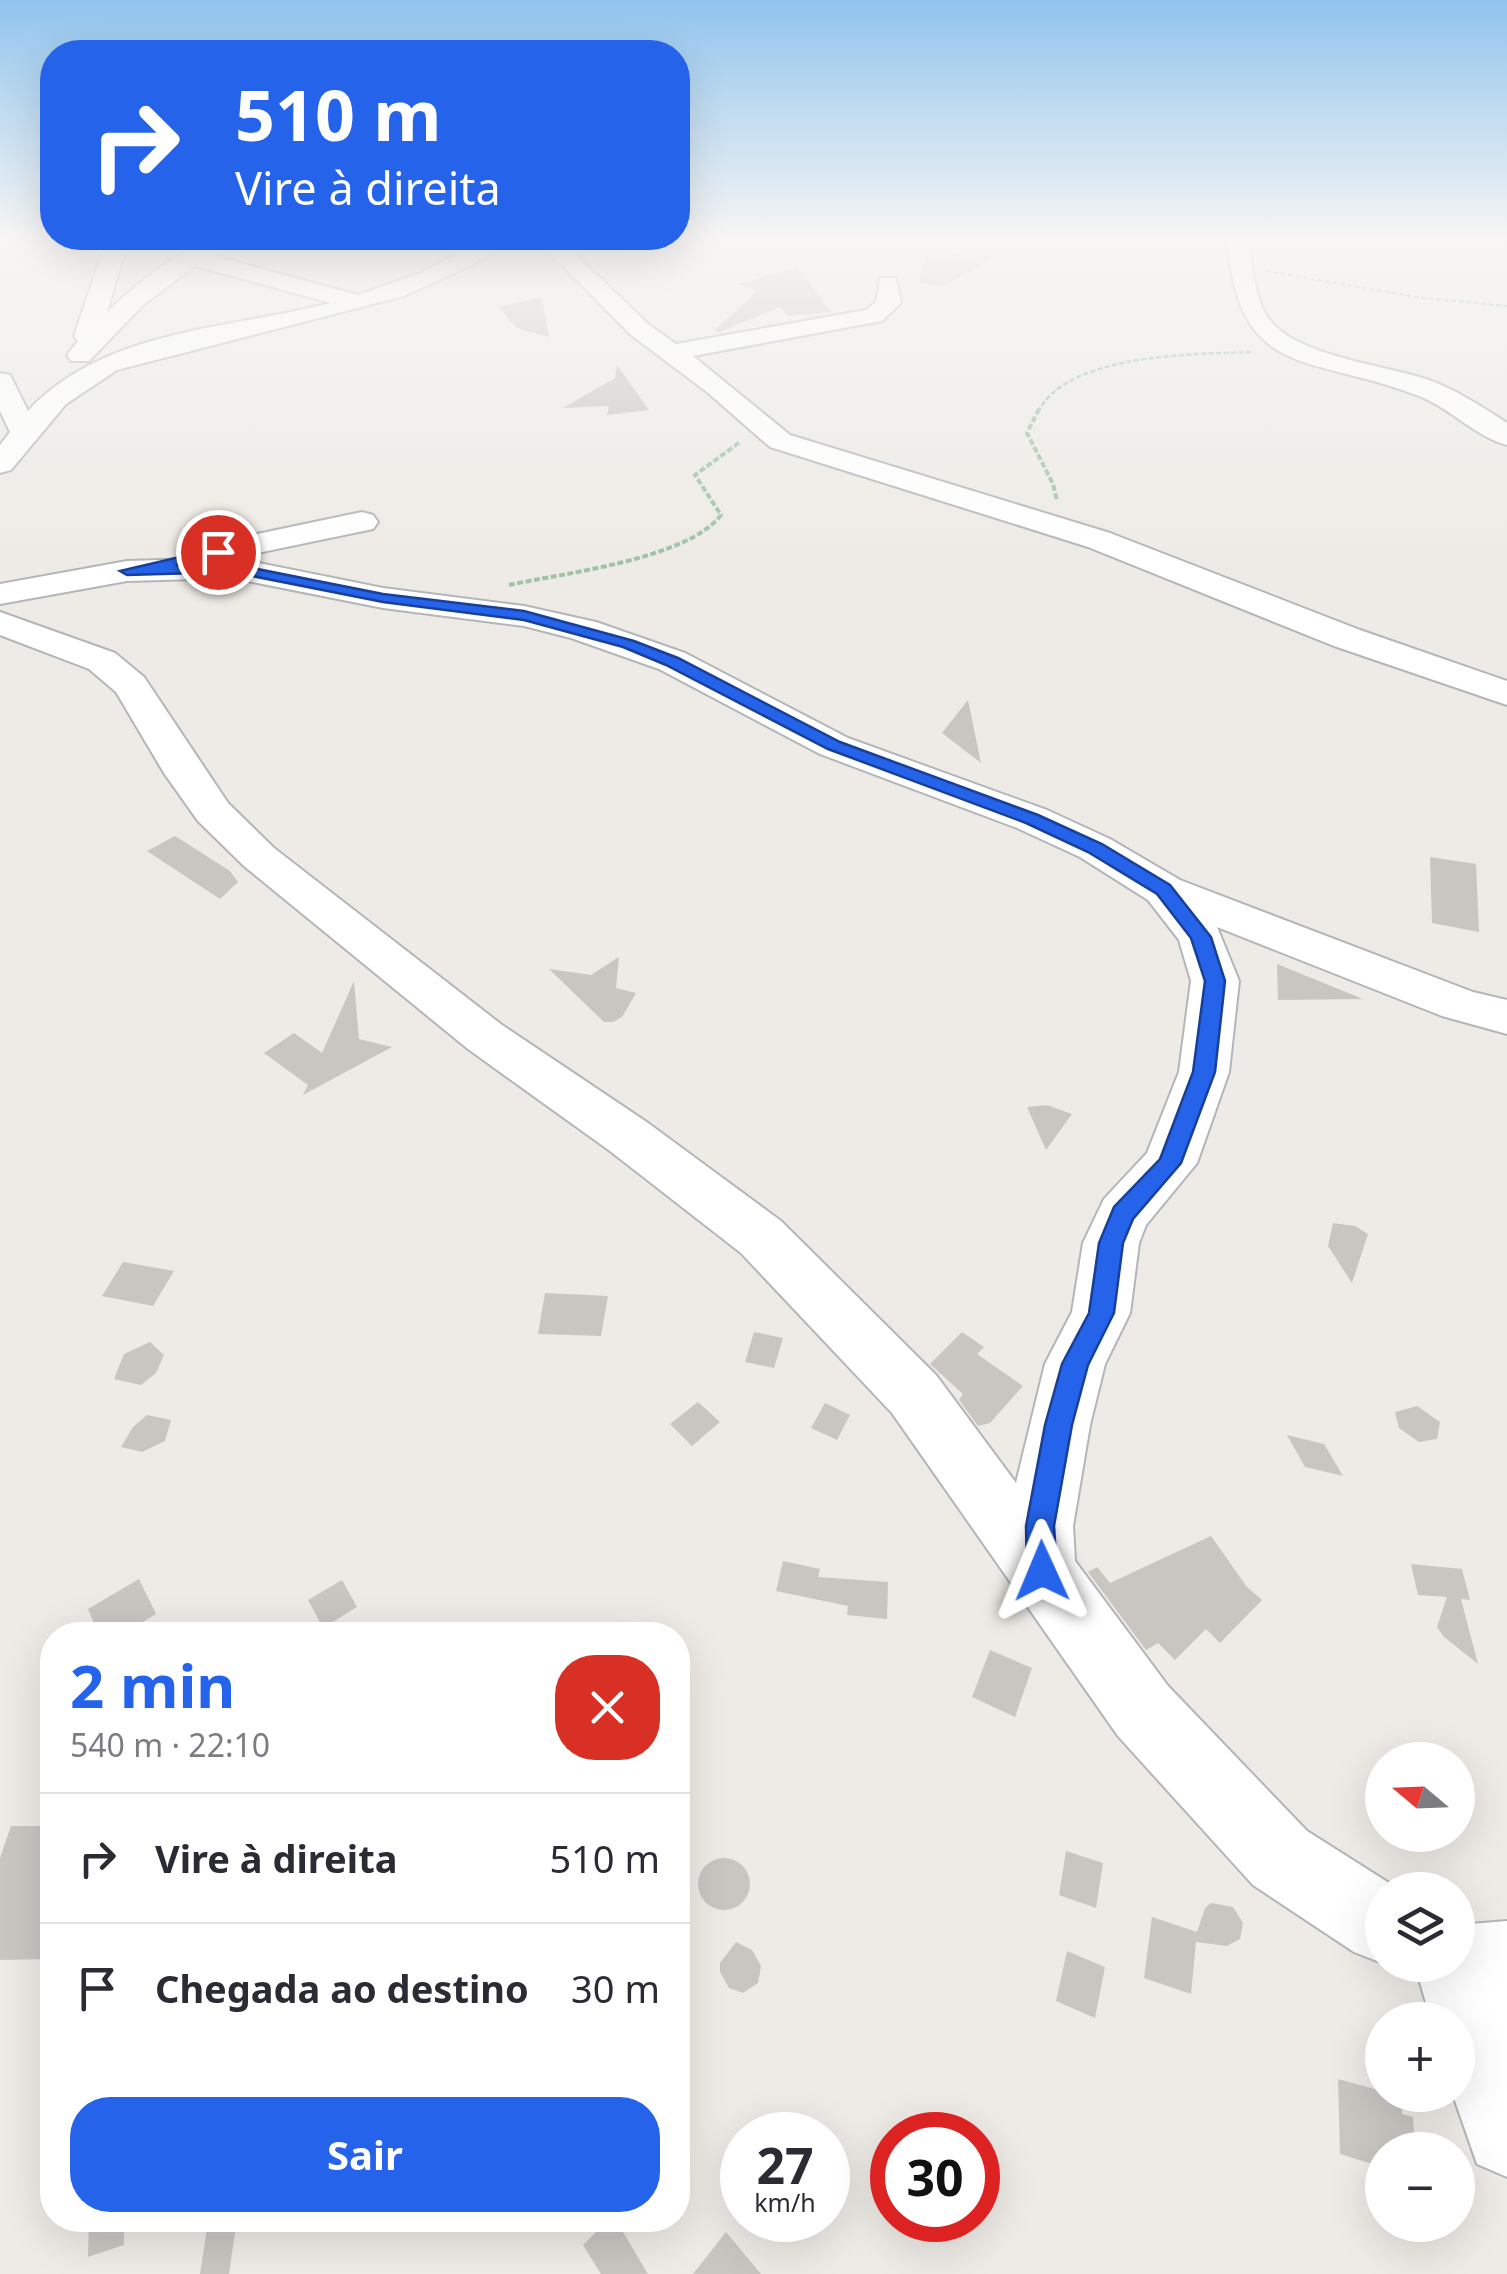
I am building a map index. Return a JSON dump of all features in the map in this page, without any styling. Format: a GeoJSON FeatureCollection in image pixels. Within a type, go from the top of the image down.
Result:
{"type":"FeatureCollection","features":[{"type":"Feature","properties":{"kind":"street"},"geometry":{"type":"LineString","coordinates":[[66,390],[84,342]]}},
{"type":"Feature","properties":{"kind":"street"},"geometry":{"type":"LineString","coordinates":[[80,355],[91,342]]}},
{"type":"Feature","properties":{"kind":"street"},"geometry":{"type":"LineString","coordinates":[[0,464],[66,390],[104,366],[183,342]]}},
{"type":"Feature","properties":{"kind":"street"},"geometry":{"type":"LineString","coordinates":[[656,342],[717,386],[763,428],[796,447],[1062,529],[1507,694]]}},
{"type":"Feature","properties":{"kind":"street"},"geometry":{"type":"LineString","coordinates":[[668,353],[728,342]]}},
{"type":"Feature","properties":{"kind":"street"},"geometry":{"type":"LineString","coordinates":[[1291,342],[1432,391],[1507,436]]}},
{"type":"Feature","properties":{"kind":"street"},"geometry":{"type":"LineString","coordinates":[[0,381],[25,434]]}},
{"type":"Feature","properties":{"kind":"street"},"geometry":{"type":"LineString","coordinates":[[9,577],[68,581],[362,522]]}},
{"type":"Feature","properties":{"kind":"street"},"geometry":{"type":"LineString","coordinates":[[127,571],[232,568],[330,589],[524,616],[628,644],[672,661],[834,746],[1032,819],[1095,848],[1164,890],[1459,1004],[1507,1017]]}},
{"type":"Feature","properties":{"kind":"street"},"geometry":{"type":"LineString","coordinates":[[0,623],[102,661],[132,684],[184,773],[212,812],[259,858],[485,1037],[684,1177],[761,1237],[914,1394],[1142,1711],[1280,1858],[1365,1913]]}},
{"type":"Feature","properties":{"kind":"street"},"geometry":{"type":"LineString","coordinates":[[1042,1571],[1040,1526],[1058,1425],[1075,1364],[1102,1313],[1111,1243],[1123,1214],[1170,1163],[1204,1072],[1215,981],[1201,937],[1164,890]]}},
{"type":"Feature","properties":{"kind":"street"},"geometry":{"type":"LineString","coordinates":[[1475,1964],[1507,1962]]}},
{"type":"Feature","properties":{"kind":"street"},"geometry":{"type":"LineString","coordinates":[[1461,1982],[1507,2134]]}},
{"type":"Feature","properties":{"kind":"path"},"geometry":{"type":"LineString","coordinates":[[1062,529],[1053,484],[1028,433],[1043,401],[1071,377],[1172,355],[1305,350]]}},
{"type":"Feature","properties":{"kind":"path"},"geometry":{"type":"LineString","coordinates":[[431,604],[579,566],[678,547],[709,532],[721,515],[717,503],[695,476],[722,453],[763,428]]}},
{"type":"Feature","properties":{"kind":"building"},"geometry":{"type":"Polygon","coordinates":[[[617,365],[649,410],[607,415],[609,406],[563,408],[615,378],[617,365]]]}},
{"type":"Feature","properties":{"kind":"building"},"geometry":{"type":"Polygon","coordinates":[[[968,700],[981,763],[942,733],[968,700]]]}},
{"type":"Feature","properties":{"kind":"building"},"geometry":{"type":"Polygon","coordinates":[[[175,836],[230,871],[238,882],[220,899],[147,851],[175,836]]]}},
{"type":"Feature","properties":{"kind":"building"},"geometry":{"type":"Polygon","coordinates":[[[1430,857],[1476,864],[1479,932],[1432,923],[1430,857]]]}},
{"type":"Feature","properties":{"kind":"building"},"geometry":{"type":"Polygon","coordinates":[[[619,957],[616,988],[636,993],[622,1017],[613,1022],[604,1022],[549,969],[591,975],[619,957]]]}},
{"type":"Feature","properties":{"kind":"building"},"geometry":{"type":"Polygon","coordinates":[[[1277,964],[1363,999],[1278,1000],[1277,964]]]}},
{"type":"Feature","properties":{"kind":"building"},"geometry":{"type":"Polygon","coordinates":[[[354,981],[359,1039],[392,1047],[303,1095],[308,1085],[264,1053],[294,1033],[322,1053],[354,981]]]}},
{"type":"Feature","properties":{"kind":"building"},"geometry":{"type":"Polygon","coordinates":[[[1047,1105],[1072,1114],[1046,1150],[1027,1107],[1047,1105]]]}},
{"type":"Feature","properties":{"kind":"building"},"geometry":{"type":"Polygon","coordinates":[[[1333,1223],[1355,1226],[1368,1234],[1352,1283],[1328,1246],[1333,1223]]]}},
{"type":"Feature","properties":{"kind":"building"},"geometry":{"type":"Polygon","coordinates":[[[123,1262],[174,1271],[153,1306],[102,1296],[123,1262]]]}},
{"type":"Feature","properties":{"kind":"building"},"geometry":{"type":"Polygon","coordinates":[[[545,1293],[608,1296],[601,1336],[538,1334],[545,1293]]]}},
{"type":"Feature","properties":{"kind":"building"},"geometry":{"type":"Polygon","coordinates":[[[754,1332],[783,1338],[774,1368],[745,1362],[754,1332]]]}},
{"type":"Feature","properties":{"kind":"building"},"geometry":{"type":"Polygon","coordinates":[[[962,1332],[984,1347],[977,1354],[1023,1386],[990,1423],[978,1426],[959,1400],[963,1394],[930,1364],[962,1332]]]}},
{"type":"Feature","properties":{"kind":"building"},"geometry":{"type":"Polygon","coordinates":[[[150,1342],[164,1355],[156,1373],[141,1385],[114,1379],[124,1354],[150,1342]]]}},
{"type":"Feature","properties":{"kind":"building"},"geometry":{"type":"Polygon","coordinates":[[[698,1402],[720,1422],[692,1446],[670,1424],[698,1402]]]}},
{"type":"Feature","properties":{"kind":"building"},"geometry":{"type":"Polygon","coordinates":[[[825,1403],[850,1415],[837,1440],[811,1428],[825,1403]]]}},
{"type":"Feature","properties":{"kind":"building"},"geometry":{"type":"Polygon","coordinates":[[[1417,1406],[1440,1422],[1437,1439],[1419,1442],[1399,1428],[1395,1412],[1417,1406]]]}},
{"type":"Feature","properties":{"kind":"building"},"geometry":{"type":"Polygon","coordinates":[[[147,1415],[171,1420],[165,1441],[142,1452],[121,1447],[133,1427],[147,1415]]]}},
{"type":"Feature","properties":{"kind":"building"},"geometry":{"type":"Polygon","coordinates":[[[1287,1435],[1324,1444],[1343,1476],[1305,1467],[1287,1435]]]}},
{"type":"Feature","properties":{"kind":"building"},"geometry":{"type":"Polygon","coordinates":[[[1211,1536],[1247,1587],[1262,1600],[1220,1643],[1206,1629],[1175,1660],[1158,1643],[1146,1650],[1088,1572],[1097,1567],[1110,1583],[1211,1536]]]}},
{"type":"Feature","properties":{"kind":"building"},"geometry":{"type":"Polygon","coordinates":[[[783,1561],[820,1569],[818,1577],[888,1582],[887,1619],[847,1615],[848,1606],[776,1591],[783,1561]]]}},
{"type":"Feature","properties":{"kind":"building"},"geometry":{"type":"Polygon","coordinates":[[[1411,1564],[1462,1569],[1470,1600],[1461,1599],[1478,1664],[1443,1636],[1437,1627],[1447,1597],[1418,1595],[1411,1564]]]}},
{"type":"Feature","properties":{"kind":"building"},"geometry":{"type":"Polygon","coordinates":[[[139,1579],[156,1614],[143,1622],[94,1622],[88,1609],[139,1579]]]}},
{"type":"Feature","properties":{"kind":"building"},"geometry":{"type":"Polygon","coordinates":[[[342,1580],[357,1607],[333,1622],[320,1622],[308,1600],[342,1580]]]}},
{"type":"Feature","properties":{"kind":"building"},"geometry":{"type":"Polygon","coordinates":[[[990,1650],[1032,1668],[1015,1717],[972,1697],[990,1650]]]}},
{"type":"Feature","properties":{"kind":"building"},"geometry":{"type":"Polygon","coordinates":[[[11,1826],[40,1826],[40,1959],[0,1960],[0,1858],[11,1826]]]}},
{"type":"Feature","properties":{"kind":"building"},"geometry":{"type":"Polygon","coordinates":[[[1066,1851],[1103,1863],[1096,1908],[1059,1895],[1066,1851]]]}},
{"type":"Feature","properties":{"kind":"building"},"geometry":{"type":"Polygon","coordinates":[[[724,1858],[743,1865],[750,1884],[743,1903],[724,1910],[705,1903],[698,1884],[705,1865],[724,1858]]]}},
{"type":"Feature","properties":{"kind":"building"},"geometry":{"type":"Polygon","coordinates":[[[1211,1903],[1233,1907],[1243,1923],[1240,1939],[1227,1946],[1196,1942],[1191,1994],[1144,1978],[1152,1917],[1197,1932],[1205,1908],[1211,1903]]]}},
{"type":"Feature","properties":{"kind":"building"},"geometry":{"type":"Polygon","coordinates":[[[736,1942],[752,1950],[761,1966],[758,1983],[743,1993],[729,1988],[720,1972],[720,1963],[736,1942]]]}},
{"type":"Feature","properties":{"kind":"building"},"geometry":{"type":"Polygon","coordinates":[[[1067,1951],[1105,1967],[1095,2018],[1056,2001],[1067,1951]]]}},
{"type":"Feature","properties":{"kind":"building"},"geometry":{"type":"Polygon","coordinates":[[[1338,2079],[1365,2086],[1365,2112],[1402,2112],[1413,2117],[1414,2132],[1365,2132],[1365,2162],[1340,2154],[1338,2079]]]}},
{"type":"Feature","properties":{"kind":"building"},"geometry":{"type":"Polygon","coordinates":[[[89,2232],[124,2232],[124,2245],[88,2257],[89,2232]]]}},
{"type":"Feature","properties":{"kind":"building"},"geometry":{"type":"Polygon","coordinates":[[[206,2232],[235,2232],[229,2274],[200,2274],[206,2232]]]}},
{"type":"Feature","properties":{"kind":"building"},"geometry":{"type":"Polygon","coordinates":[[[596,2232],[623,2232],[648,2274],[601,2274],[583,2245],[596,2232]]]}},
{"type":"Feature","properties":{"kind":"building"},"geometry":{"type":"Polygon","coordinates":[[[720,2240],[734,2242],[761,2274],[693,2274],[720,2240]]]}},
{"type":"Feature","properties":{"kind":"route"},"geometry":{"type":"LineString","coordinates":[[218,552],[127,571],[232,568],[330,589],[524,616],[583,630],[672,661],[834,746],[1032,819],[1095,848],[1164,890],[1201,937],[1215,981],[1204,1072],[1170,1163],[1123,1214],[1111,1243],[1104,1273],[1102,1313],[1075,1364],[1058,1425],[1040,1526],[1042,1571]]}}]}
